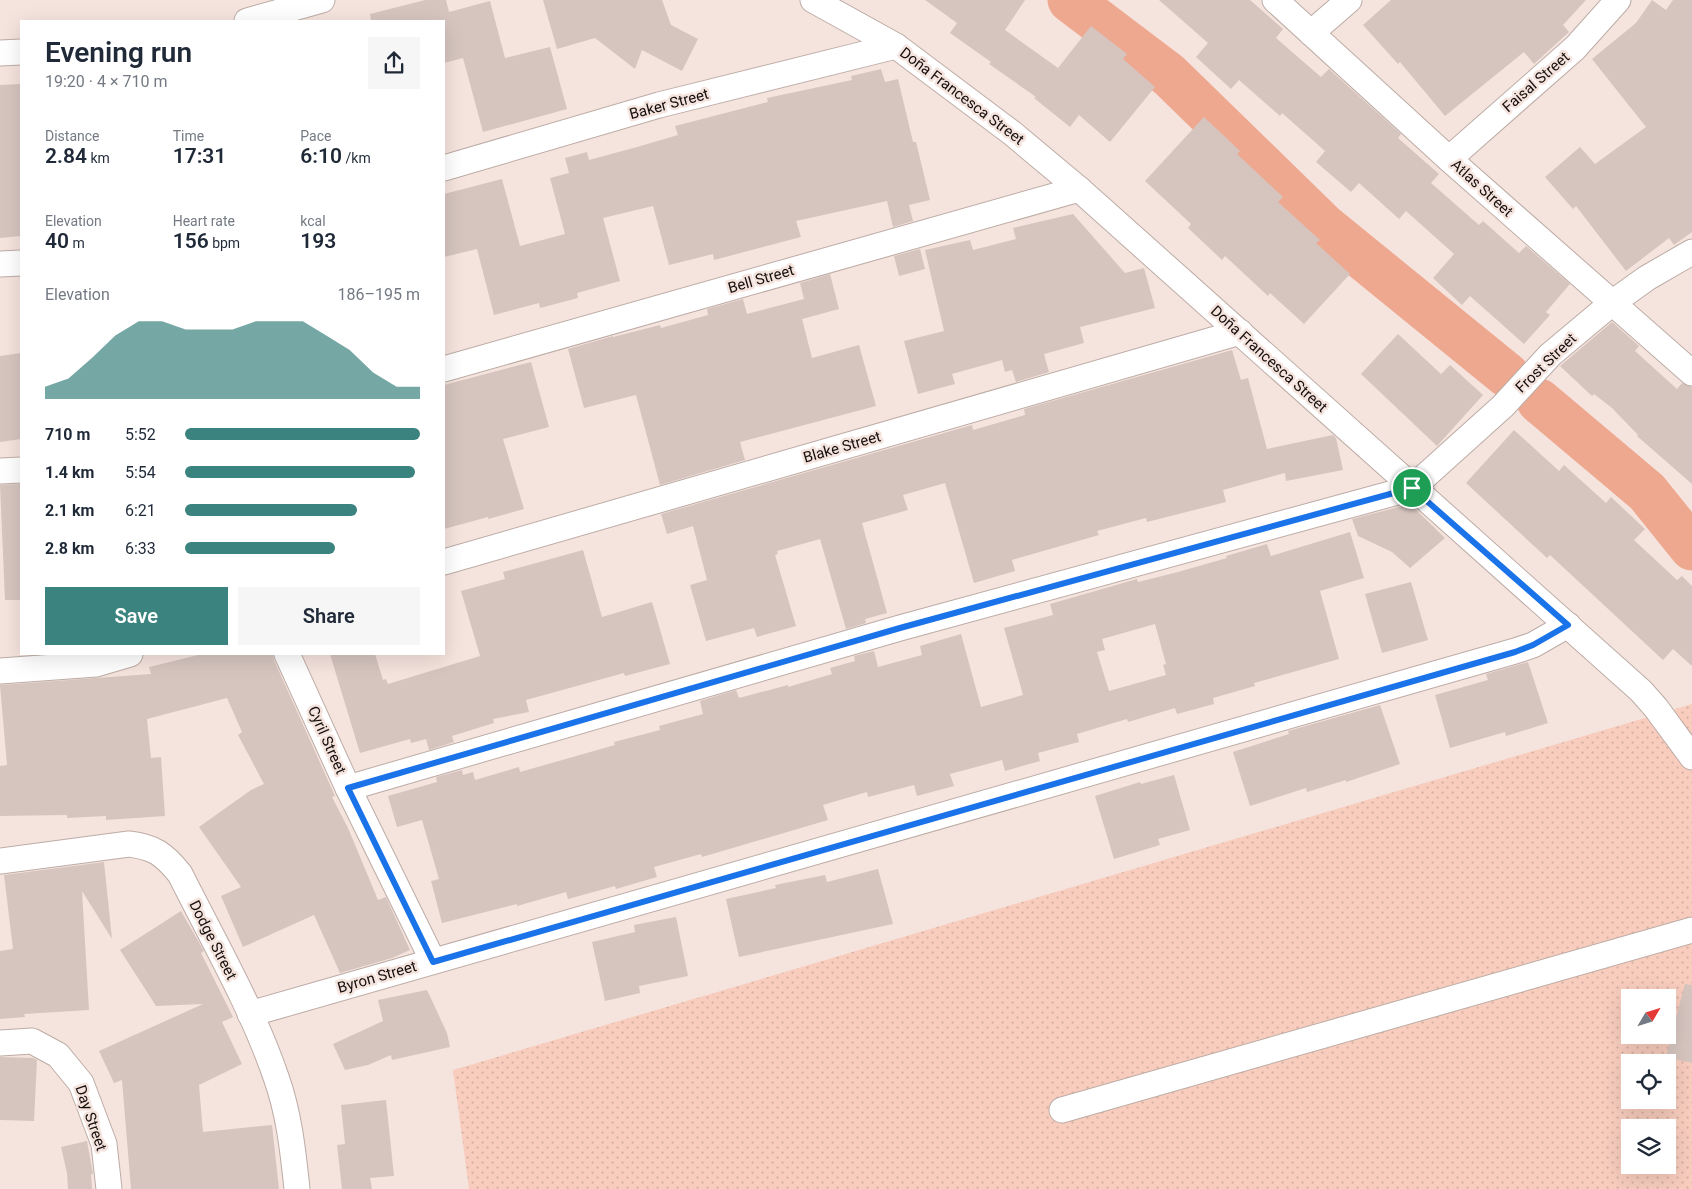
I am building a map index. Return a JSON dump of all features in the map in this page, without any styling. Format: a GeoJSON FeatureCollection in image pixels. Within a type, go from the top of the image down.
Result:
{"type":"FeatureCollection","features":[{"type":"Feature","properties":{"kind":"street"},"geometry":{"type":"LineString","coordinates":[[250,20],[322,0]]}},
{"type":"Feature","properties":{"kind":"street","name":"Doña Francesca Street"},"geometry":{"type":"LineString","coordinates":[[813,0],[896,46],[1012,133],[1079,189],[1640,691],[1656,708],[1692,757]]}},
{"type":"Feature","properties":{"kind":"street","name":"Atlas Street"},"geometry":{"type":"LineString","coordinates":[[1275,0],[1449,158],[1692,373]]}},
{"type":"Feature","properties":{"kind":"street"},"geometry":{"type":"LineString","coordinates":[[1312,32],[1349,0]]}},
{"type":"Feature","properties":{"kind":"street","name":"Faisal Street"},"geometry":{"type":"LineString","coordinates":[[1449,158],[1575,48],[1618,0]]}},
{"type":"Feature","properties":{"kind":"street","name":"Baker Street"},"geometry":{"type":"LineString","coordinates":[[445,168],[659,105],[896,46]]}},
{"type":"Feature","properties":{"kind":"street"},"geometry":{"type":"LineString","coordinates":[[0,53],[20,52]]}},
{"type":"Feature","properties":{"kind":"street","name":"Bell Street"},"geometry":{"type":"LineString","coordinates":[[445,369],[1079,189]]}},
{"type":"Feature","properties":{"kind":"street","name":"Frost Street"},"geometry":{"type":"LineString","coordinates":[[1412,488],[1503,406],[1550,355],[1612,303],[1647,278],[1692,252]]}},
{"type":"Feature","properties":{"kind":"street"},"geometry":{"type":"LineString","coordinates":[[0,264],[20,263]]}},
{"type":"Feature","properties":{"kind":"street","name":"Blake Street"},"geometry":{"type":"LineString","coordinates":[[445,562],[1240,332]]}},
{"type":"Feature","properties":{"kind":"street"},"geometry":{"type":"LineString","coordinates":[[0,471],[20,470]]}},
{"type":"Feature","properties":{"kind":"street"},"geometry":{"type":"LineString","coordinates":[[348,788],[900,628],[1412,488]]}},
{"type":"Feature","properties":{"kind":"street","name":"Byron Street"},"geometry":{"type":"LineString","coordinates":[[250,1014],[1515,652],[1533,645],[1568,625]]}},
{"type":"Feature","properties":{"kind":"street"},"geometry":{"type":"LineString","coordinates":[[0,671],[96,664],[127,655]]}},
{"type":"Feature","properties":{"kind":"street","name":"Cyril Street"},"geometry":{"type":"LineString","coordinates":[[288,655],[348,788],[433,962]]}},
{"type":"Feature","properties":{"kind":"street","name":"Dodge Street"},"geometry":{"type":"LineString","coordinates":[[0,861],[129,844],[145,846],[160,853],[180,874],[250,1014],[276,1077],[286,1111],[293,1149],[297,1189]]}},
{"type":"Feature","properties":{"kind":"street"},"geometry":{"type":"LineString","coordinates":[[1062,1110],[1692,930]]}},
{"type":"Feature","properties":{"kind":"street","name":"Day Street"},"geometry":{"type":"LineString","coordinates":[[0,1043],[32,1041],[58,1055],[81,1083],[104,1144],[109,1189]]}},
{"type":"Feature","properties":{"kind":"shaded area"},"geometry":{"type":"Polygon","coordinates":[[[1692,704],[1692,1189],[469,1189],[453,1070],[1692,704]]]}},
{"type":"Feature","properties":{"kind":"building"},"geometry":{"type":"Polygon","coordinates":[[[425,0],[446,0],[449,12],[490,1],[505,58],[550,47],[567,109],[483,132],[463,58],[445,63],[445,20],[371,20],[370,14],[425,0]]]}},
{"type":"Feature","properties":{"kind":"building"},"geometry":{"type":"Polygon","coordinates":[[[543,0],[662,0],[671,25],[698,39],[682,71],[642,50],[635,69],[595,38],[557,49],[543,0]]]}},
{"type":"Feature","properties":{"kind":"building"},"geometry":{"type":"Polygon","coordinates":[[[925,0],[1025,0],[1005,30],[1058,68],[1091,26],[1127,54],[1123,59],[1155,87],[1110,142],[1079,115],[1070,127],[1034,98],[1036,97],[989,64],[991,62],[950,33],[957,23],[925,0]]]}},
{"type":"Feature","properties":{"kind":"building"},"geometry":{"type":"Polygon","coordinates":[[[1159,0],[1250,0],[1283,29],[1276,38],[1321,77],[1329,69],[1401,134],[1398,138],[1439,174],[1431,183],[1479,225],[1483,221],[1519,253],[1526,246],[1570,284],[1546,312],[1550,315],[1524,344],[1470,296],[1462,305],[1433,278],[1454,254],[1406,211],[1399,219],[1359,183],[1351,192],[1316,162],[1325,151],[1282,113],[1280,116],[1239,80],[1231,89],[1196,57],[1208,43],[1159,0]]]}},
{"type":"Feature","properties":{"kind":"building"},"geometry":{"type":"Polygon","coordinates":[[[1391,0],[1586,0],[1563,25],[1569,32],[1534,64],[1524,52],[1445,116],[1400,62],[1398,64],[1363,25],[1391,0]]]}},
{"type":"Feature","properties":{"kind":"building"},"geometry":{"type":"Polygon","coordinates":[[[1652,0],[1666,10],[1673,0],[1692,0],[1692,232],[1674,245],[1669,238],[1626,271],[1576,206],[1573,209],[1545,177],[1580,147],[1595,164],[1646,127],[1592,59],[1636,23],[1652,0]]]}},
{"type":"Feature","properties":{"kind":"building"},"geometry":{"type":"Polygon","coordinates":[[[881,69],[885,82],[898,79],[913,142],[916,142],[930,200],[909,205],[913,221],[893,227],[887,201],[796,221],[801,237],[714,260],[713,254],[669,265],[653,206],[603,218],[620,281],[577,293],[578,298],[540,308],[539,303],[494,315],[477,249],[445,257],[445,194],[502,179],[520,246],[565,234],[550,178],[569,173],[565,158],[587,152],[589,160],[637,147],[678,135],[675,126],[768,102],[767,98],[852,80],[851,76],[881,69]]]}},
{"type":"Feature","properties":{"kind":"building"},"geometry":{"type":"Polygon","coordinates":[[[20,84],[20,236],[0,238],[0,85],[20,84]]]}},
{"type":"Feature","properties":{"kind":"building"},"geometry":{"type":"Polygon","coordinates":[[[1204,117],[1240,151],[1237,154],[1283,197],[1278,202],[1320,240],[1316,243],[1350,274],[1304,324],[1270,293],[1268,296],[1225,256],[1222,260],[1188,228],[1191,224],[1145,181],[1204,117]]]}},
{"type":"Feature","properties":{"kind":"building"},"geometry":{"type":"Polygon","coordinates":[[[1073,214],[1125,273],[1144,268],[1155,308],[1080,327],[1084,343],[1044,354],[1049,372],[1016,382],[1012,370],[1005,372],[1002,360],[952,374],[955,384],[918,394],[904,341],[944,331],[925,250],[970,240],[973,250],[1016,239],[1013,228],[1073,214]]]}},
{"type":"Feature","properties":{"kind":"building"},"geometry":{"type":"Polygon","coordinates":[[[920,249],[925,269],[899,276],[894,256],[920,249]]]}},
{"type":"Feature","properties":{"kind":"building"},"geometry":{"type":"Polygon","coordinates":[[[830,274],[839,309],[802,319],[812,358],[859,345],[876,406],[740,442],[745,460],[660,485],[636,395],[584,408],[568,349],[613,336],[660,325],[661,328],[708,315],[707,309],[743,299],[747,314],[804,299],[800,283],[830,274]]]}},
{"type":"Feature","properties":{"kind":"building"},"geometry":{"type":"Polygon","coordinates":[[[1612,322],[1639,346],[1635,351],[1677,389],[1682,383],[1692,387],[1692,484],[1637,436],[1612,408],[1594,394],[1592,396],[1560,366],[1612,322]]]}},
{"type":"Feature","properties":{"kind":"building"},"geometry":{"type":"Polygon","coordinates":[[[1398,334],[1441,374],[1450,365],[1483,395],[1437,446],[1361,374],[1398,334]]]}},
{"type":"Feature","properties":{"kind":"building"},"geometry":{"type":"Polygon","coordinates":[[[1232,350],[1241,380],[1248,378],[1267,449],[1333,435],[1336,438],[1343,470],[1286,481],[1285,473],[1223,490],[1226,502],[1147,522],[1146,518],[1097,531],[1099,535],[1012,560],[1015,571],[974,583],[945,483],[903,495],[908,510],[862,523],[887,613],[865,619],[866,623],[846,629],[820,539],[777,551],[778,554],[775,555],[796,626],[757,637],[754,628],[706,641],[690,585],[707,580],[693,526],[667,534],[661,514],[972,425],[973,430],[1025,415],[1024,409],[1232,350]]]}},
{"type":"Feature","properties":{"kind":"building"},"geometry":{"type":"Polygon","coordinates":[[[20,353],[20,439],[0,442],[0,356],[20,353]]]}},
{"type":"Feature","properties":{"kind":"building"},"geometry":{"type":"Polygon","coordinates":[[[531,362],[549,427],[503,439],[524,509],[445,529],[445,385],[531,362]]]}},
{"type":"Feature","properties":{"kind":"building"},"geometry":{"type":"Polygon","coordinates":[[[1514,430],[1559,471],[1564,465],[1606,503],[1611,497],[1645,529],[1634,540],[1677,580],[1682,576],[1692,586],[1692,666],[1673,649],[1663,660],[1550,555],[1547,558],[1466,483],[1514,430]]]}},
{"type":"Feature","properties":{"kind":"building"},"geometry":{"type":"Polygon","coordinates":[[[20,484],[20,600],[5,600],[0,485],[20,484]]]}},
{"type":"Feature","properties":{"kind":"building"},"geometry":{"type":"Polygon","coordinates":[[[1410,504],[1445,538],[1410,568],[1392,552],[1358,536],[1352,519],[1410,504]]]}},
{"type":"Feature","properties":{"kind":"building"},"geometry":{"type":"Polygon","coordinates":[[[1350,532],[1364,578],[1320,591],[1339,659],[1254,683],[1255,686],[1213,698],[1214,704],[1177,714],[1175,708],[1128,722],[1127,719],[1077,734],[1079,742],[1038,753],[1040,761],[1005,771],[1002,760],[950,774],[954,786],[917,796],[914,785],[868,797],[867,792],[823,805],[828,820],[702,857],[701,854],[654,867],[657,877],[616,889],[615,886],[568,899],[566,892],[517,906],[517,904],[442,923],[431,881],[439,879],[422,820],[397,827],[388,796],[437,782],[436,777],[462,770],[463,775],[473,772],[475,780],[519,767],[520,772],[615,745],[614,742],[660,730],[659,726],[703,714],[700,701],[736,690],[739,698],[788,685],[788,687],[832,674],[830,668],[855,661],[854,656],[874,651],[878,667],[922,655],[920,646],[961,634],[981,707],[1023,695],[1004,628],[1053,615],[1050,604],[1137,579],[1138,582],[1178,572],[1267,544],[1271,556],[1350,532]],[[1155,624],[1102,639],[1105,650],[1097,652],[1109,691],[1166,675],[1163,665],[1166,664],[1155,624]]]}},
{"type":"Feature","properties":{"kind":"building"},"geometry":{"type":"Polygon","coordinates":[[[583,550],[602,617],[652,602],[670,664],[625,676],[624,673],[526,700],[529,712],[493,719],[494,723],[452,736],[454,742],[429,750],[426,739],[411,743],[410,739],[360,753],[330,655],[375,655],[383,680],[386,679],[388,684],[480,656],[461,591],[505,579],[503,572],[583,550]]]}},
{"type":"Feature","properties":{"kind":"building"},"geometry":{"type":"Polygon","coordinates":[[[1411,582],[1428,640],[1382,653],[1365,594],[1411,582]]]}},
{"type":"Feature","properties":{"kind":"building"},"geometry":{"type":"Polygon","coordinates":[[[198,655],[273,655],[335,796],[332,797],[348,828],[378,900],[386,897],[410,950],[392,958],[340,973],[314,915],[243,947],[221,896],[241,887],[199,827],[251,790],[264,784],[238,735],[242,732],[227,698],[147,719],[151,758],[161,757],[165,816],[106,820],[106,816],[67,818],[67,815],[0,816],[0,766],[7,765],[0,685],[151,674],[149,667],[198,655]]]}},
{"type":"Feature","properties":{"kind":"building"},"geometry":{"type":"Polygon","coordinates":[[[1528,662],[1548,723],[1506,736],[1505,732],[1450,748],[1435,695],[1488,680],[1486,674],[1528,662]]]}},
{"type":"Feature","properties":{"kind":"building"},"geometry":{"type":"Polygon","coordinates":[[[1380,705],[1400,764],[1346,782],[1346,780],[1307,792],[1306,788],[1250,806],[1233,752],[1289,734],[1288,731],[1380,705]]]}},
{"type":"Feature","properties":{"kind":"building"},"geometry":{"type":"Polygon","coordinates":[[[1174,775],[1190,830],[1158,839],[1160,845],[1114,859],[1095,796],[1140,782],[1141,784],[1174,775]]]}},
{"type":"Feature","properties":{"kind":"building"},"geometry":{"type":"Polygon","coordinates":[[[104,862],[112,939],[82,891],[89,1010],[24,1014],[25,1017],[0,1019],[0,951],[13,949],[4,875],[104,862]]]}},
{"type":"Feature","properties":{"kind":"building"},"geometry":{"type":"Polygon","coordinates":[[[878,869],[893,924],[739,957],[726,899],[776,888],[775,885],[825,875],[827,882],[878,869]]]}},
{"type":"Feature","properties":{"kind":"building"},"geometry":{"type":"Polygon","coordinates":[[[181,911],[204,951],[201,953],[233,1017],[222,1022],[242,1064],[199,1085],[203,1132],[272,1125],[279,1189],[131,1189],[122,1080],[114,1083],[99,1051],[203,1004],[156,1006],[120,950],[181,911]]]}},
{"type":"Feature","properties":{"kind":"building"},"geometry":{"type":"Polygon","coordinates":[[[676,917],[688,976],[639,986],[640,993],[605,1001],[592,942],[635,932],[634,925],[676,917]]]}},
{"type":"Feature","properties":{"kind":"building"},"geometry":{"type":"Polygon","coordinates":[[[1685,984],[1692,985],[1692,1063],[1676,1059],[1676,1054],[1667,1054],[1669,1044],[1676,1044],[1676,1019],[1685,984]]]}},
{"type":"Feature","properties":{"kind":"building"},"geometry":{"type":"Polygon","coordinates":[[[427,990],[447,1033],[450,1047],[392,1060],[391,1055],[368,1065],[345,1070],[333,1044],[383,1021],[378,1000],[427,990]]]}},
{"type":"Feature","properties":{"kind":"building"},"geometry":{"type":"Polygon","coordinates":[[[0,1057],[33,1058],[37,1060],[34,1121],[0,1120],[0,1057]]]}},
{"type":"Feature","properties":{"kind":"building"},"geometry":{"type":"Polygon","coordinates":[[[386,1100],[394,1176],[370,1178],[372,1189],[342,1189],[337,1145],[345,1144],[341,1105],[386,1100]]]}},
{"type":"Feature","properties":{"kind":"building"},"geometry":{"type":"Polygon","coordinates":[[[87,1141],[93,1174],[91,1174],[92,1189],[68,1189],[67,1173],[61,1147],[87,1141]]]}},
{"type":"Feature","properties":{"kind":"waterway"},"geometry":{"type":"LineString","coordinates":[[1070,0],[1169,75],[1325,227],[1507,375]]}},
{"type":"Feature","properties":{"kind":"waterway"},"geometry":{"type":"LineString","coordinates":[[1539,401],[1647,492],[1692,548]]}},
{"type":"Feature","properties":{"kind":"route"},"geometry":{"type":"LineString","coordinates":[[1412,488],[1568,625],[1549,637],[1515,652],[433,962],[348,788],[900,628],[1412,488]]}}]}
